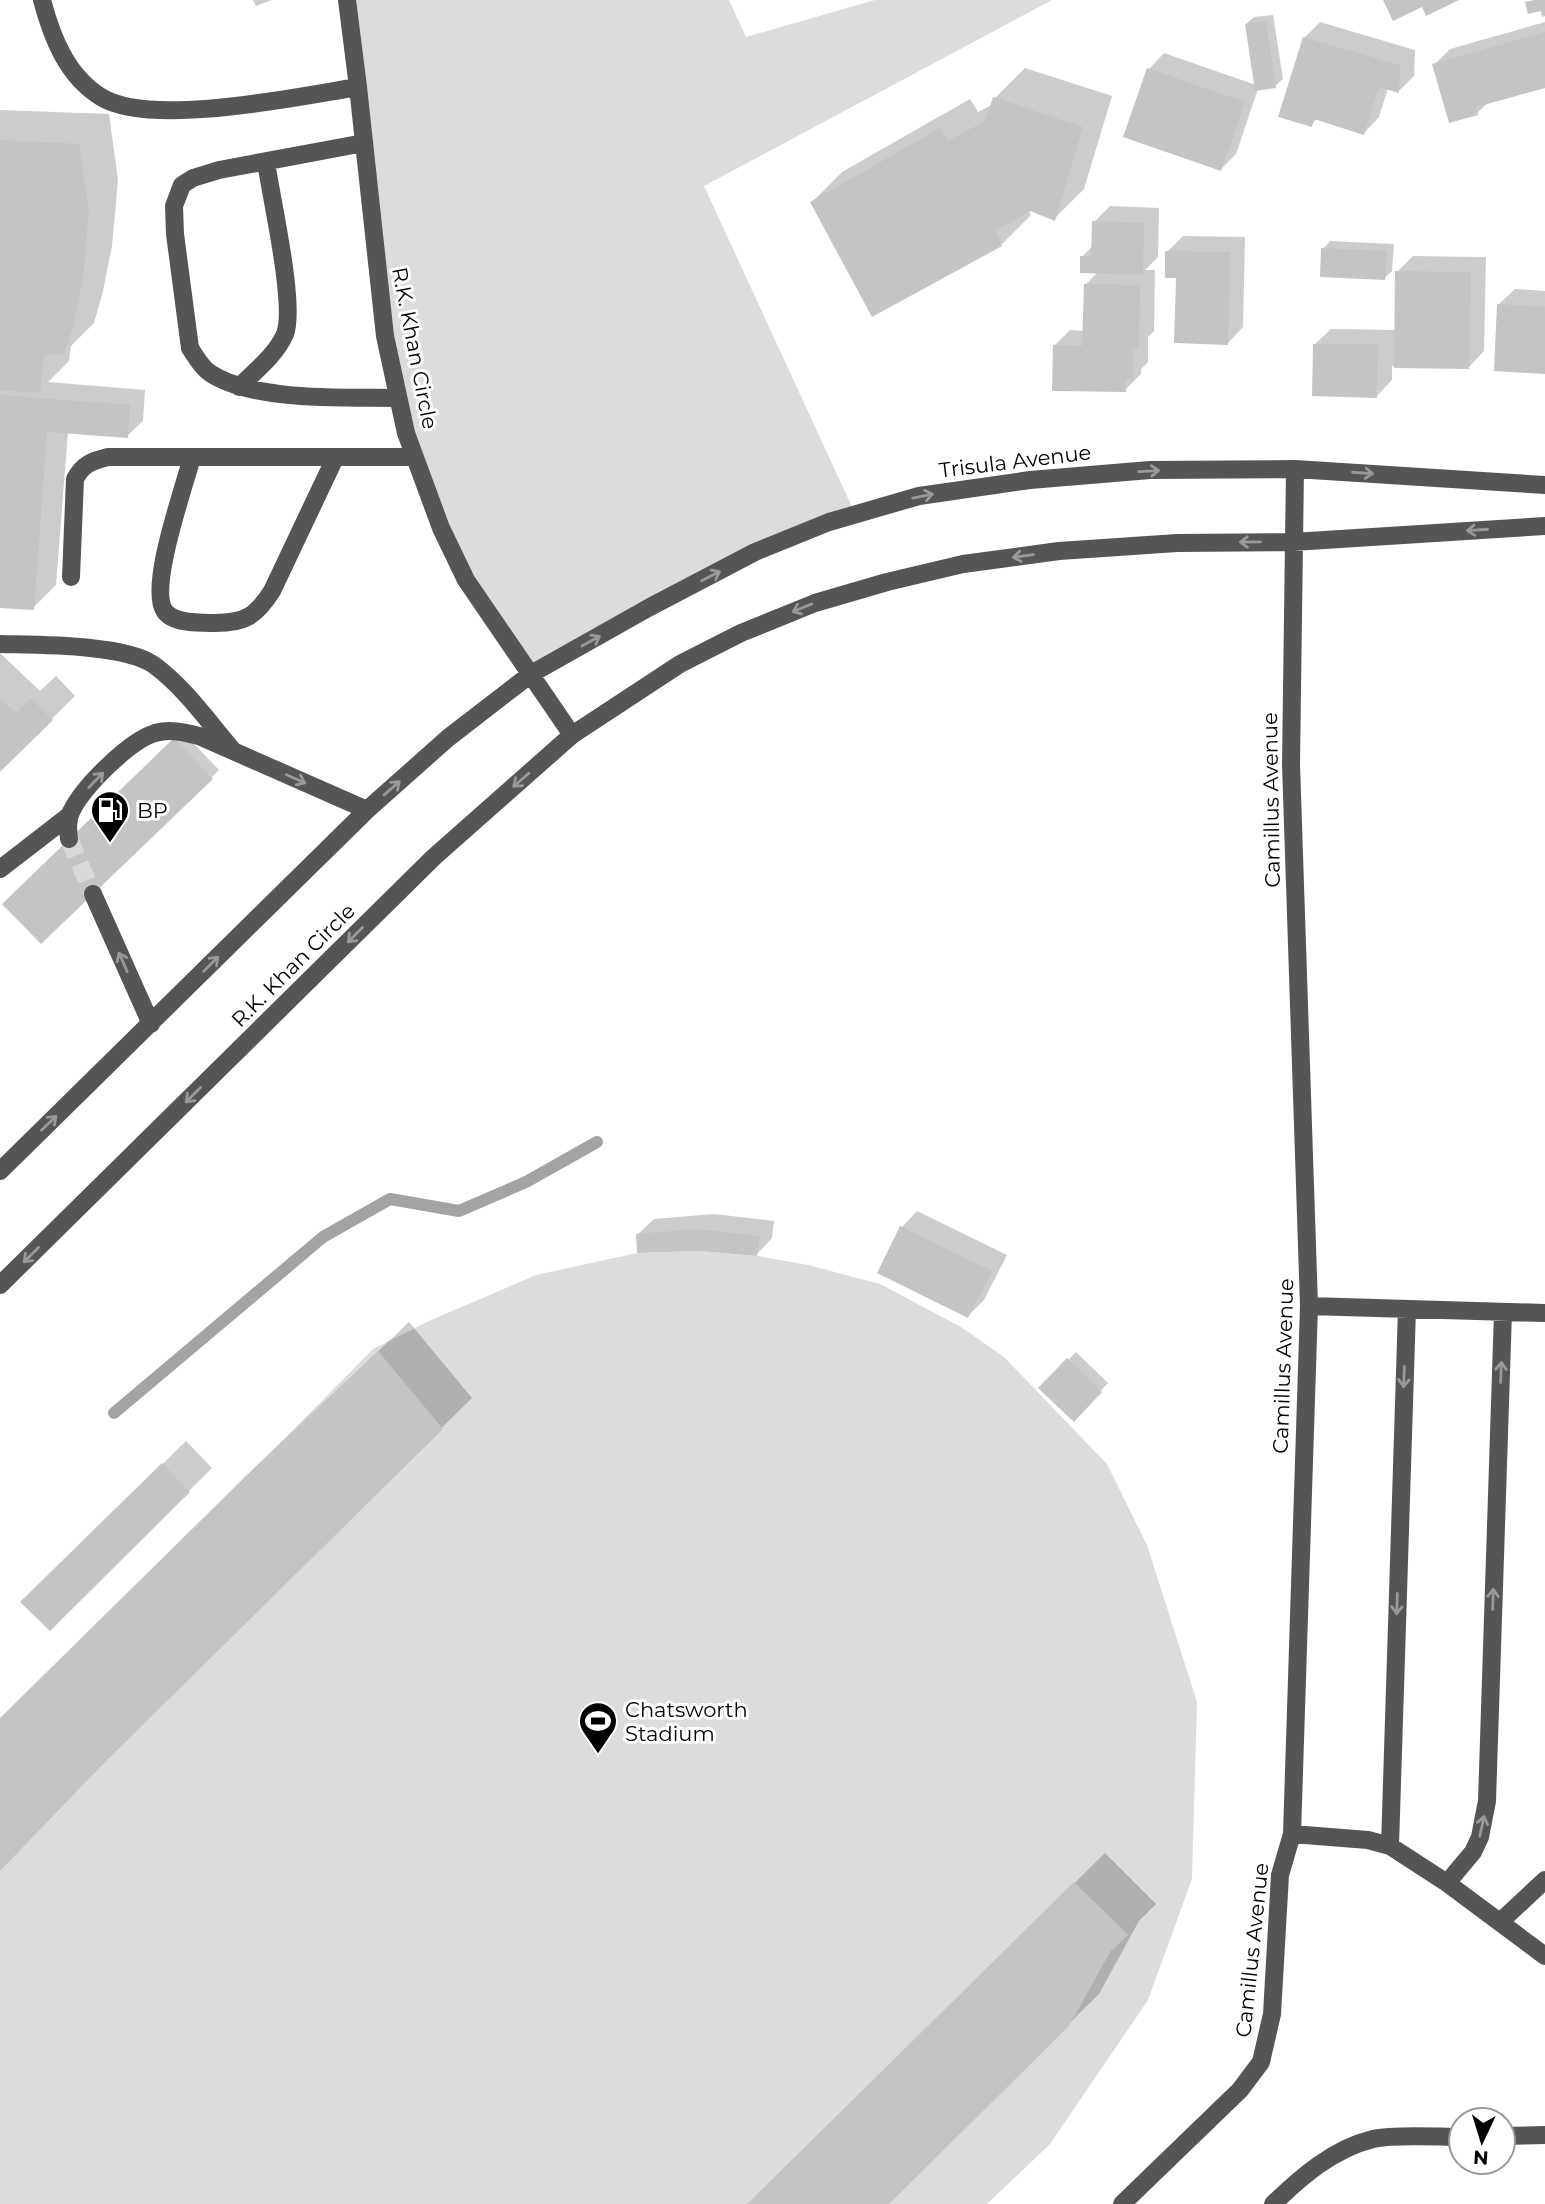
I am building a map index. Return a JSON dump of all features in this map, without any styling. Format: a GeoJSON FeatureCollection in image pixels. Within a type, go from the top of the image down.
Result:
{"type":"FeatureCollection","features":[{"type":"Feature","properties":{"kind":"street"},"geometry":{"type":"LineString","coordinates":[[42,0],[61,55],[79,79],[102,98],[128,109],[236,107],[358,87]]}},
{"type":"Feature","properties":{"kind":"street","name":"R.K. Khan Circle"},"geometry":{"type":"LineString","coordinates":[[0,1286],[434,857],[572,735],[466,580],[441,528],[414,457],[397,398],[385,336],[346,0]]}},
{"type":"Feature","properties":{"kind":"street"},"geometry":{"type":"LineString","coordinates":[[364,143],[219,170],[193,178],[182,185],[174,206],[190,348],[210,373],[239,387],[304,396],[397,398]]}},
{"type":"Feature","properties":{"kind":"street"},"geometry":{"type":"LineString","coordinates":[[239,387],[278,347],[289,320],[287,292],[265,162]]}},
{"type":"Feature","properties":{"kind":"street"},"geometry":{"type":"LineString","coordinates":[[71,577],[75,479],[81,469],[91,462],[108,457],[414,457]]}},
{"type":"Feature","properties":{"kind":"street"},"geometry":{"type":"LineString","coordinates":[[192,457],[161,569],[159,590],[163,609],[170,616],[191,622],[228,623],[245,619],[260,610],[272,591],[335,457]]}},
{"type":"Feature","properties":{"kind":"street","name":"Trisula Avenue"},"geometry":{"type":"LineString","coordinates":[[531,674],[755,552],[829,522],[919,496],[1030,480],[1150,470],[1295,469],[1545,485]]}},
{"type":"Feature","properties":{"kind":"street","name":"Camillus Avenue"},"geometry":{"type":"LineString","coordinates":[[1122,2204],[1240,2090],[1261,2062],[1272,2014],[1280,1875],[1292,1834],[1309,1306],[1291,764],[1295,469]]}},
{"type":"Feature","properties":{"kind":"street"},"geometry":{"type":"LineString","coordinates":[[572,735],[680,664],[741,633],[815,603],[964,564],[1059,551],[1177,543],[1293,542],[1545,526]]}},
{"type":"Feature","properties":{"kind":"street"},"geometry":{"type":"LineString","coordinates":[[0,644],[83,647],[122,653],[152,663],[186,694],[233,751]]}},
{"type":"Feature","properties":{"kind":"street"},"geometry":{"type":"LineString","coordinates":[[0,1171],[367,810],[448,738],[531,674]]}},
{"type":"Feature","properties":{"kind":"street"},"geometry":{"type":"LineString","coordinates":[[0,869],[70,815],[96,780],[130,747],[156,733],[176,731],[199,736],[367,810]]}},
{"type":"Feature","properties":{"kind":"street"},"geometry":{"type":"LineString","coordinates":[[69,839],[70,815]]}},
{"type":"Feature","properties":{"kind":"street"},"geometry":{"type":"LineString","coordinates":[[93,894],[151,1024]]}},
{"type":"Feature","properties":{"kind":"street"},"geometry":{"type":"LineString","coordinates":[[1309,1306],[1545,1313]]}},
{"type":"Feature","properties":{"kind":"street"},"geometry":{"type":"LineString","coordinates":[[1390,1846],[1407,1309]]}},
{"type":"Feature","properties":{"kind":"street"},"geometry":{"type":"LineString","coordinates":[[1447,1883],[1473,1852],[1480,1837],[1487,1801],[1503,1312]]}},
{"type":"Feature","properties":{"kind":"street"},"geometry":{"type":"LineString","coordinates":[[1292,1834],[1368,1840],[1390,1846],[1447,1883],[1545,1956]]}},
{"type":"Feature","properties":{"kind":"street"},"geometry":{"type":"LineString","coordinates":[[1500,1922],[1545,1880]]}},
{"type":"Feature","properties":{"kind":"street"},"geometry":{"type":"LineString","coordinates":[[1517,2136],[1545,2135]]}},
{"type":"Feature","properties":{"kind":"street"},"geometry":{"type":"LineString","coordinates":[[1273,2204],[1320,2163],[1342,2151],[1375,2139],[1447,2137]]}},
{"type":"Feature","properties":{"kind":"shaded area"},"geometry":{"type":"Polygon","coordinates":[[[343,0],[729,0],[746,37],[875,0],[1052,0],[704,186],[853,509],[529,675],[464,583],[394,402],[343,0]]]}},
{"type":"Feature","properties":{"kind":"shaded area","name":"Chatsworth Stadium"},"geometry":{"type":"Polygon","coordinates":[[[698,1251],[758,1256],[808,1265],[880,1284],[961,1327],[1004,1357],[1107,1464],[1147,1545],[1197,1702],[1192,1879],[1148,2000],[1050,2144],[987,2204],[0,2204],[0,1727],[373,1349],[431,1320],[536,1275],[637,1253],[698,1251]]]}},
{"type":"Feature","properties":{"kind":"building"},"geometry":{"type":"Polygon","coordinates":[[[1383,0],[1459,0],[1426,16],[1422,7],[1393,21],[1383,0]]]}},
{"type":"Feature","properties":{"kind":"building"},"geometry":{"type":"Polygon","coordinates":[[[1545,0],[1545,16],[1542,17],[1541,11],[1528,14],[1525,2],[1545,0]]]}},
{"type":"Feature","properties":{"kind":"building"},"geometry":{"type":"Polygon","coordinates":[[[1266,21],[1276,88],[1255,91],[1245,24],[1266,21]]]}},
{"type":"Feature","properties":{"kind":"building"},"geometry":{"type":"Polygon","coordinates":[[[1545,32],[1545,88],[1476,107],[1478,115],[1449,123],[1432,64],[1545,32]]]}},
{"type":"Feature","properties":{"kind":"building"},"geometry":{"type":"Polygon","coordinates":[[[1303,37],[1400,65],[1399,93],[1379,87],[1364,135],[1314,119],[1312,127],[1278,117],[1303,37]]]}},
{"type":"Feature","properties":{"kind":"building"},"geometry":{"type":"Polygon","coordinates":[[[1147,68],[1245,102],[1221,171],[1123,137],[1147,68]]]}},
{"type":"Feature","properties":{"kind":"building"},"geometry":{"type":"Polygon","coordinates":[[[993,97],[1083,127],[1055,221],[1030,211],[995,231],[1002,246],[872,317],[810,202],[940,128],[948,141],[985,121],[993,97]]]}},
{"type":"Feature","properties":{"kind":"building"},"geometry":{"type":"Polygon","coordinates":[[[0,140],[79,144],[89,211],[83,277],[74,323],[64,355],[44,355],[40,393],[0,390],[0,140]]]}},
{"type":"Feature","properties":{"kind":"building"},"geometry":{"type":"Polygon","coordinates":[[[1092,221],[1144,223],[1143,275],[1080,273],[1080,256],[1091,256],[1092,221]]]}},
{"type":"Feature","properties":{"kind":"building"},"geometry":{"type":"Polygon","coordinates":[[[1321,248],[1387,251],[1385,280],[1320,277],[1321,248]]]}},
{"type":"Feature","properties":{"kind":"building"},"geometry":{"type":"Polygon","coordinates":[[[1165,251],[1230,252],[1228,345],[1174,343],[1176,278],[1165,278],[1165,251]]]}},
{"type":"Feature","properties":{"kind":"building"},"geometry":{"type":"Polygon","coordinates":[[[1395,271],[1471,272],[1469,369],[1394,368],[1395,271]]]}},
{"type":"Feature","properties":{"kind":"building"},"geometry":{"type":"Polygon","coordinates":[[[1084,284],[1140,285],[1139,348],[1133,349],[1133,379],[1126,380],[1126,392],[1052,391],[1053,345],[1082,346],[1084,284]]]}},
{"type":"Feature","properties":{"kind":"building"},"geometry":{"type":"Polygon","coordinates":[[[1497,304],[1545,307],[1545,374],[1494,371],[1497,304]]]}},
{"type":"Feature","properties":{"kind":"building"},"geometry":{"type":"Polygon","coordinates":[[[1313,344],[1378,344],[1377,398],[1312,396],[1313,344]]]}},
{"type":"Feature","properties":{"kind":"building"},"geometry":{"type":"Polygon","coordinates":[[[0,395],[130,405],[128,438],[47,432],[34,610],[0,608],[0,395]]]}},
{"type":"Feature","properties":{"kind":"building"},"geometry":{"type":"Polygon","coordinates":[[[0,698],[16,713],[31,698],[53,720],[0,772],[0,698]]]}},
{"type":"Feature","properties":{"kind":"building"},"geometry":{"type":"Polygon","coordinates":[[[174,738],[213,779],[41,944],[2,904],[174,738]]]}},
{"type":"Feature","properties":{"kind":"building"},"geometry":{"type":"Polygon","coordinates":[[[900,1226],[992,1271],[968,1318],[877,1273],[900,1226]]]}},
{"type":"Feature","properties":{"kind":"building"},"geometry":{"type":"Polygon","coordinates":[[[697,1229],[760,1236],[757,1256],[698,1251],[637,1253],[636,1234],[697,1229]]]}},
{"type":"Feature","properties":{"kind":"building"},"geometry":{"type":"Polygon","coordinates":[[[378,1351],[443,1429],[99,1768],[0,1871],[0,1718],[252,1470],[378,1351]]]}},
{"type":"Feature","properties":{"kind":"building"},"geometry":{"type":"Polygon","coordinates":[[[1067,1358],[1102,1392],[1074,1422],[1038,1388],[1067,1358]]]}},
{"type":"Feature","properties":{"kind":"building"},"geometry":{"type":"Polygon","coordinates":[[[162,1463],[190,1492],[50,1631],[20,1602],[162,1463]]]}},
{"type":"Feature","properties":{"kind":"building"},"geometry":{"type":"Polygon","coordinates":[[[1074,1882],[1128,1935],[1110,1952],[1069,2026],[889,2204],[747,2204],[1074,1882]]]}},
{"type":"Feature","properties":{"kind":"waterway"},"geometry":{"type":"LineString","coordinates":[[114,1413],[323,1237],[390,1199],[459,1211],[526,1182],[597,1142]]}},
{"type":"Feature","properties":{"kind":"tunnel"},"geometry":{"type":"LineString","coordinates":[[69,839],[93,894]]}},
{"type":"Feature","properties":{"kind":"place","name":"BP"},"geometry":{"type":"Point","coordinates":[110,844]}},
{"type":"Feature","properties":{"kind":"place","name":"Chatsworth Stadium"},"geometry":{"type":"Point","coordinates":[598,1755]}}]}
